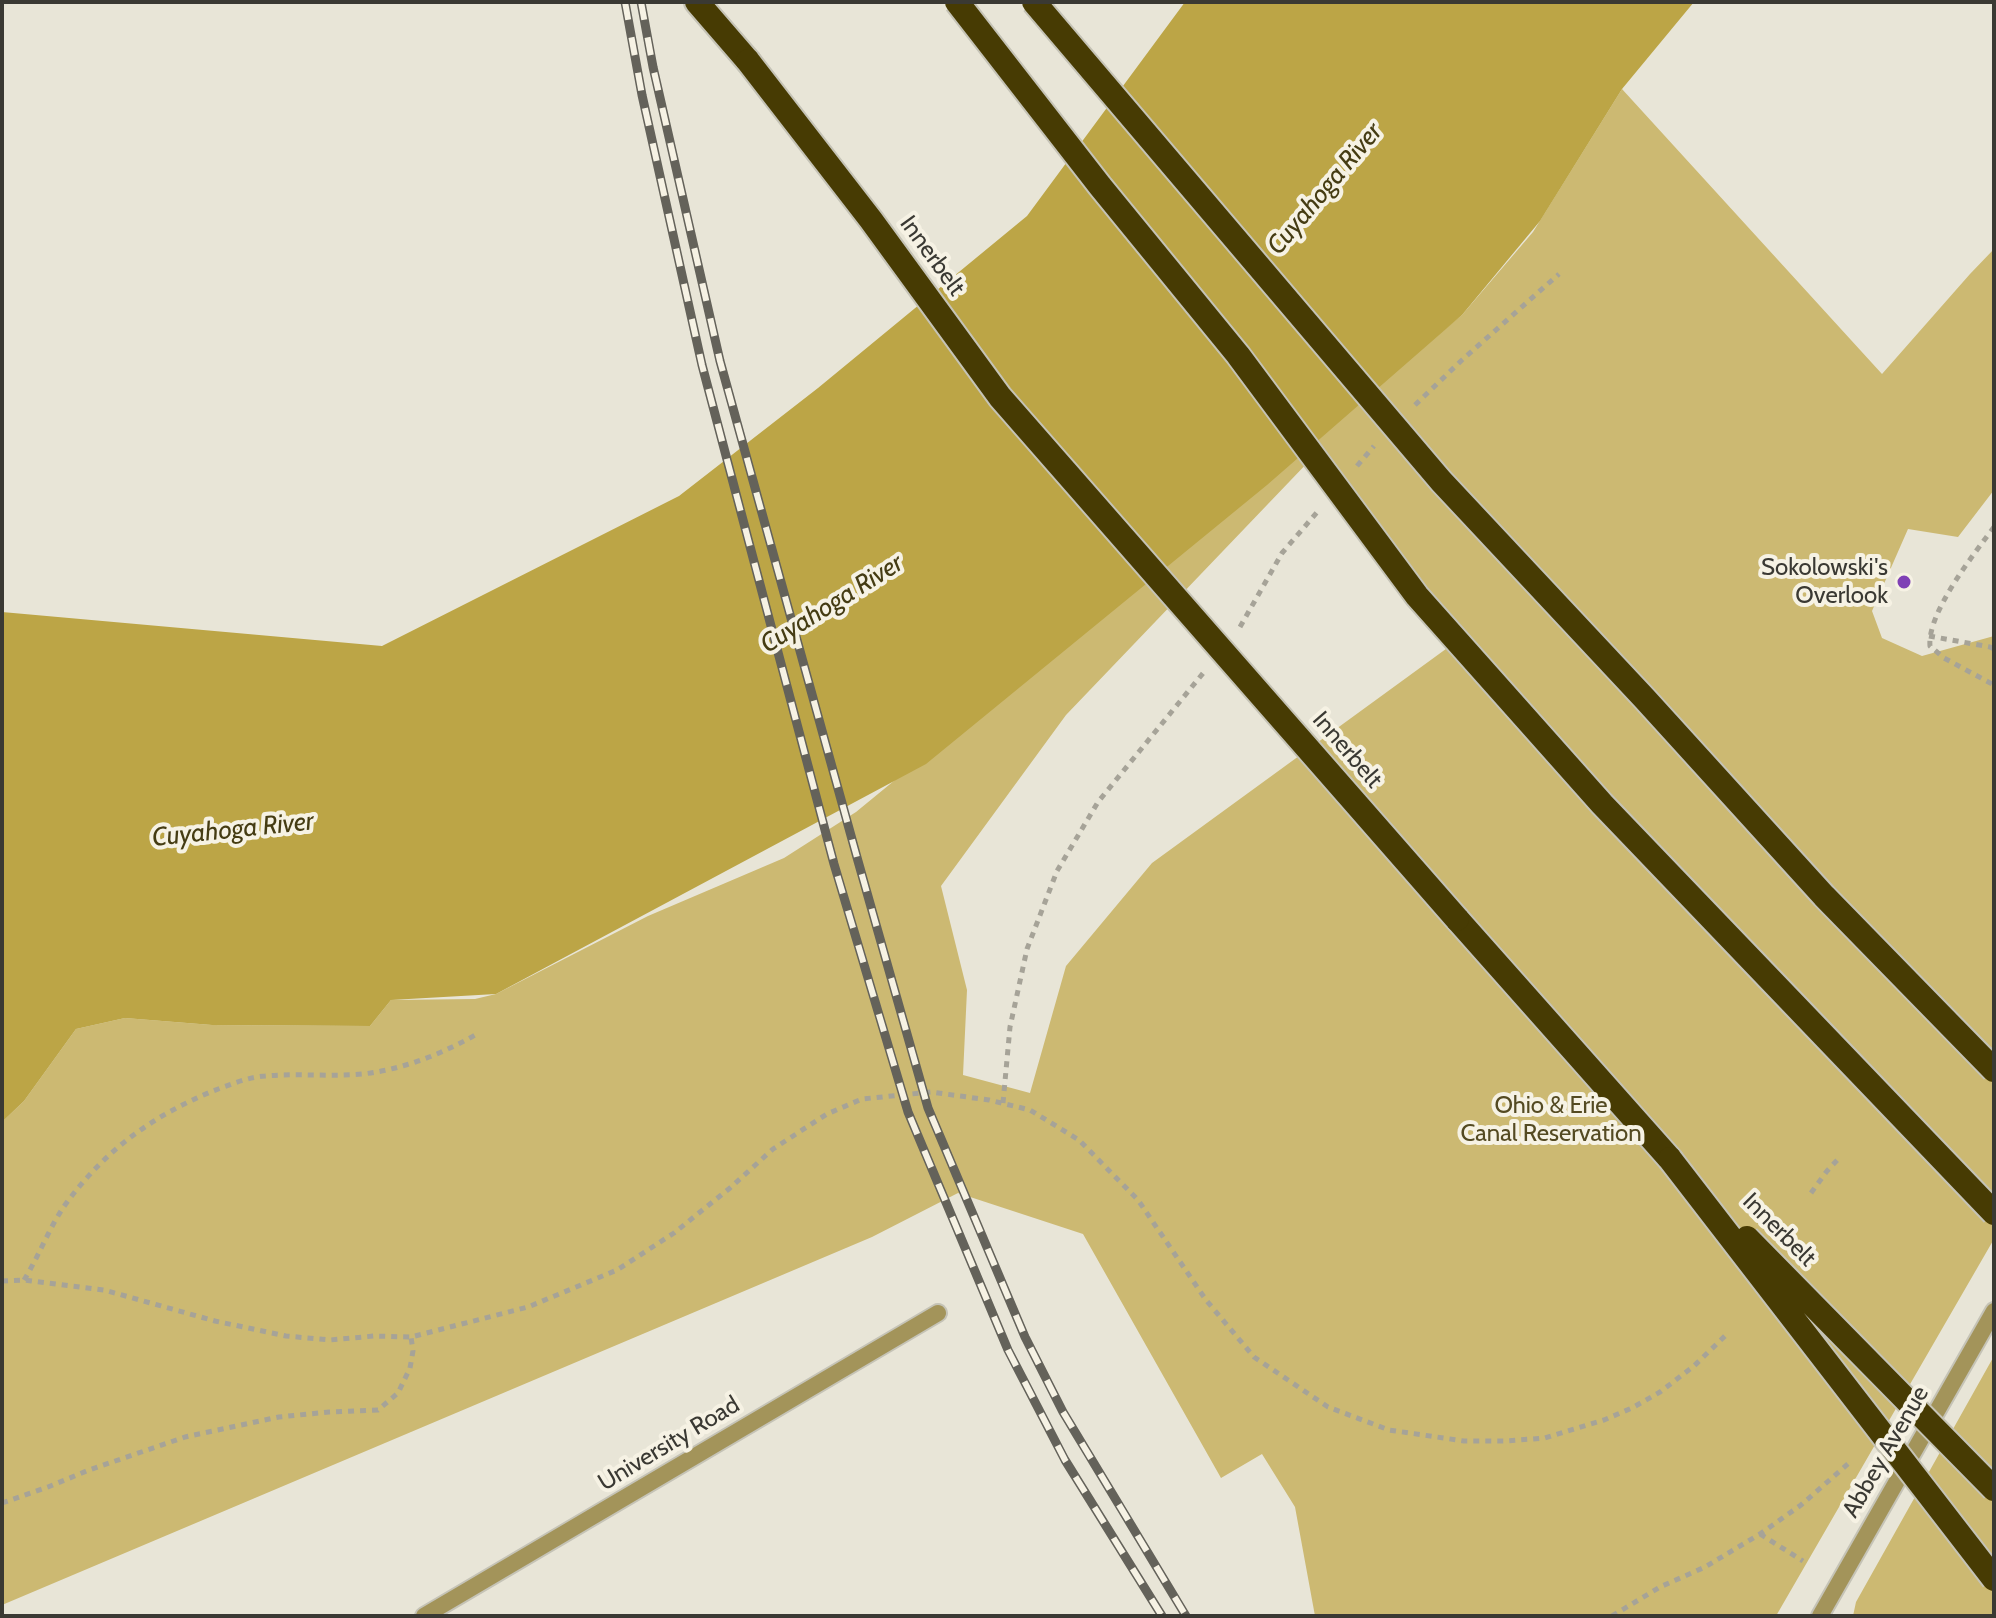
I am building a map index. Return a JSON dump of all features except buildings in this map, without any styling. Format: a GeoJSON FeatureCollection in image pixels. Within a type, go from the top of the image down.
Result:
{"type":"FeatureCollection","features":[{"type":"Feature","properties":{"kind":"highway"},"geometry":{"type":"LineString","coordinates":[[697,2],[748,61]]}},
{"type":"Feature","properties":{"kind":"highway","name":"Innerbelt"},"geometry":{"type":"LineString","coordinates":[[713,2],[748,61],[871,220],[1000,397],[1670,1159],[1994,1489]]}},
{"type":"Feature","properties":{"kind":"highway"},"geometry":{"type":"LineString","coordinates":[[957,2],[1100,186],[1238,355],[1417,596],[1602,804],[1994,1213]]}},
{"type":"Feature","properties":{"kind":"highway"},"geometry":{"type":"LineString","coordinates":[[1034,2],[1441,481],[1824,896],[1994,1070]]}},
{"type":"Feature","properties":{"kind":"highway"},"geometry":{"type":"LineString","coordinates":[[1670,1159],[1994,1579]]}},
{"type":"Feature","properties":{"kind":"street","name":"Abbey Avenue"},"geometry":{"type":"LineString","coordinates":[[1820,1616],[1994,1311]]}},
{"type":"Feature","properties":{"kind":"street","name":"University Road"},"geometry":{"type":"LineString","coordinates":[[424,1616],[938,1313]]}},
{"type":"Feature","properties":{"kind":"path"},"geometry":{"type":"LineString","coordinates":[[1994,527],[1940,606],[1929,636],[1930,646],[1944,658],[1994,685]]}},
{"type":"Feature","properties":{"kind":"path"},"geometry":{"type":"LineString","coordinates":[[1929,636],[1994,649]]}},
{"type":"Feature","properties":{"kind":"path"},"geometry":{"type":"LineString","coordinates":[[24,1280],[63,1208],[92,1171],[155,1118],[227,1085],[262,1076],[333,1075],[403,1066],[442,1052],[477,1034]]}},
{"type":"Feature","properties":{"kind":"path"},"geometry":{"type":"LineString","coordinates":[[2,1281],[24,1280],[104,1290],[215,1321],[286,1336],[330,1340],[411,1337],[528,1307],[617,1270],[674,1233],[773,1149],[827,1114],[862,1099],[931,1092],[989,1100],[1030,1110],[1079,1140],[1138,1200],[1206,1300],[1254,1357],[1328,1407],[1389,1430],[1464,1441],[1545,1438],[1604,1420],[1660,1392],[1694,1366],[1728,1333]]}},
{"type":"Feature","properties":{"kind":"path"},"geometry":{"type":"LineString","coordinates":[[1811,1193],[1841,1156]]}},
{"type":"Feature","properties":{"kind":"path"},"geometry":{"type":"LineString","coordinates":[[2,1503],[185,1437],[279,1417],[378,1410],[398,1393],[410,1368],[413,1351],[411,1337]]}},
{"type":"Feature","properties":{"kind":"path"},"geometry":{"type":"LineString","coordinates":[[1612,1616],[1760,1534],[1801,1505],[1849,1463]]}},
{"type":"Feature","properties":{"kind":"path"},"geometry":{"type":"LineString","coordinates":[[1760,1534],[1803,1561]]}},
{"type":"Feature","properties":{"kind":"green space","name":"Ohio & Erie Canal Reservation"},"geometry":{"type":"Polygon","coordinates":[[[1622,89],[1882,374],[1994,249],[1994,490],[1958,537],[1908,529],[1872,611],[1882,638],[1922,656],[1994,636],[1994,1239],[1776,1616],[1315,1616],[1295,1507],[1262,1454],[1221,1478],[1083,1234],[958,1193],[872,1237],[2,1605],[2,1122],[24,1101],[76,1029],[125,1018],[212,1025],[370,1026],[391,1000],[475,999],[496,994],[648,916],[784,858],[856,812],[1462,315],[1533,232],[1622,89]],[[1312,458],[1066,715],[941,886],[967,990],[963,1075],[1030,1093],[1066,966],[1152,863],[1461,638],[1312,458]]]}},
{"type":"Feature","properties":{"kind":"green space"},"geometry":{"type":"Polygon","coordinates":[[[1994,1356],[1994,1616],[1853,1616],[1856,1602],[1994,1356]]]}},
{"type":"Feature","properties":{"kind":"water","name":"Cuyahoga River"},"geometry":{"type":"Polygon","coordinates":[[[1185,2],[1694,2],[1622,89],[1540,221],[1462,315],[1267,485],[926,764],[496,994],[391,1000],[370,1026],[212,1025],[125,1018],[76,1029],[24,1101],[2,1122],[2,612],[382,646],[679,496],[818,388],[1027,216],[1185,2]]]}},
{"type":"Feature","properties":{"kind":"railway"},"geometry":{"type":"LineString","coordinates":[[625,2],[642,95],[702,365],[834,864],[908,1112],[1008,1350],[1065,1460],[1162,1616]]}},
{"type":"Feature","properties":{"kind":"railway"},"geometry":{"type":"LineString","coordinates":[[641,2],[720,361],[928,1108],[1025,1337],[1063,1412],[1186,1616]]}},
{"type":"Feature","properties":{"kind":"place","name":"Sokolowski's Overlook"},"geometry":{"type":"Point","coordinates":[1904,582]}}]}
